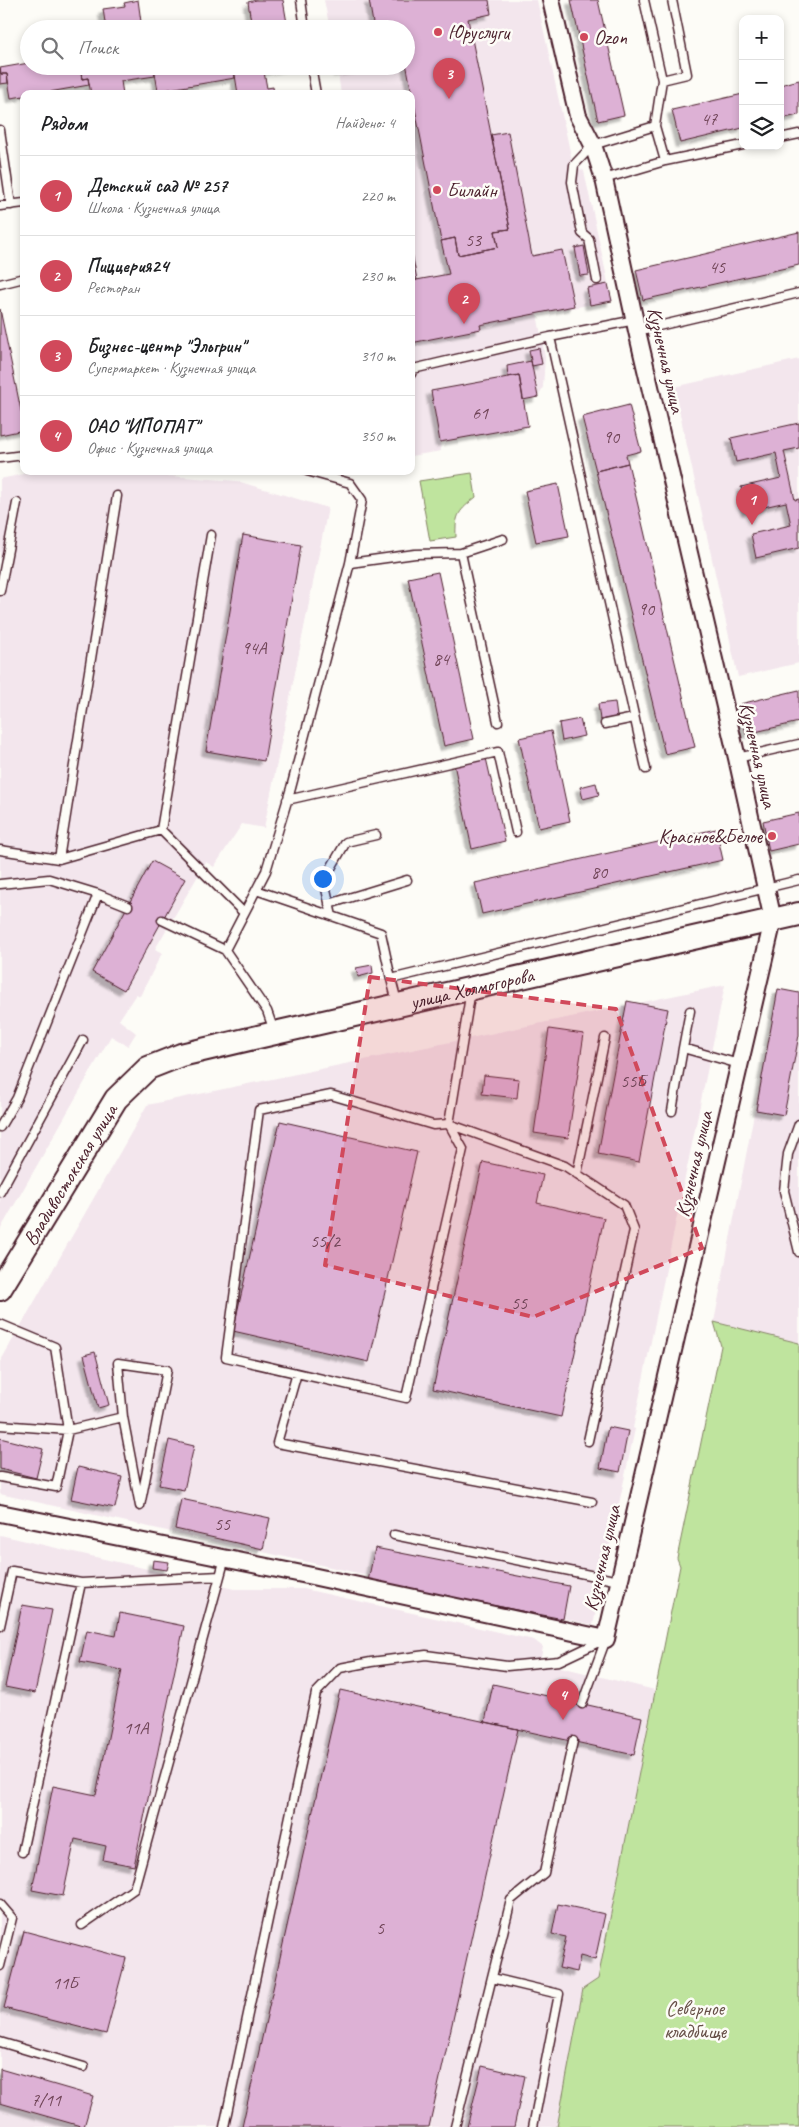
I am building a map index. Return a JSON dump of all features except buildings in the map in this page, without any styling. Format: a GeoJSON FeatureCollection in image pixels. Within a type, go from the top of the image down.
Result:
{"type":"FeatureCollection","features":[{"type":"Feature","properties":{"kind":"street","name":"Кузнечная улица"},"geometry":{"type":"LineString","coordinates":[[551,0],[578,116],[593,146],[604,179],[773,920],[606,1639]]}},
{"type":"Feature","properties":{"kind":"street","name":"улица Холмогорова"},"geometry":{"type":"LineString","coordinates":[[148,1068],[181,1055],[799,914]]}},
{"type":"Feature","properties":{"kind":"street","name":"Владивостокская улица"},"geometry":{"type":"LineString","coordinates":[[0,1288],[116,1099],[148,1068]]}},
{"type":"Feature","properties":{"kind":"street"},"geometry":{"type":"LineString","coordinates":[[0,1513],[225,1558],[606,1639]]}},
{"type":"Feature","properties":{"kind":"lane"},"geometry":{"type":"LineString","coordinates":[[301,0],[304,20]]}},
{"type":"Feature","properties":{"kind":"lane"},"geometry":{"type":"LineString","coordinates":[[644,0],[662,80],[655,126],[665,161]]}},
{"type":"Feature","properties":{"kind":"lane"},"geometry":{"type":"LineString","coordinates":[[662,80],[687,74],[672,0]]}},
{"type":"Feature","properties":{"kind":"lane"},"geometry":{"type":"LineString","coordinates":[[313,75],[315,90]]}},
{"type":"Feature","properties":{"kind":"lane"},"geometry":{"type":"LineString","coordinates":[[597,280],[589,238],[582,233],[572,182],[574,165],[593,146],[655,126]]}},
{"type":"Feature","properties":{"kind":"lane"},"geometry":{"type":"LineString","coordinates":[[0,130],[11,205]]}},
{"type":"Feature","properties":{"kind":"lane"},"geometry":{"type":"LineString","coordinates":[[784,137],[799,134]]}},
{"type":"Feature","properties":{"kind":"lane"},"geometry":{"type":"LineString","coordinates":[[604,179],[665,161],[739,146]]}},
{"type":"Feature","properties":{"kind":"lane"},"geometry":{"type":"LineString","coordinates":[[0,206],[20,204]]}},
{"type":"Feature","properties":{"kind":"lane"},"geometry":{"type":"LineString","coordinates":[[0,284],[20,279]]}},
{"type":"Feature","properties":{"kind":"lane"},"geometry":{"type":"LineString","coordinates":[[415,369],[550,337],[636,326],[799,293]]}},
{"type":"Feature","properties":{"kind":"lane"},"geometry":{"type":"LineString","coordinates":[[550,337],[646,769]]}},
{"type":"Feature","properties":{"kind":"lane"},"geometry":{"type":"LineString","coordinates":[[0,458],[20,455]]}},
{"type":"Feature","properties":{"kind":"lane"},"geometry":{"type":"LineString","coordinates":[[225,950],[266,871],[287,800],[350,563],[362,500],[350,483],[321,475]]}},
{"type":"Feature","properties":{"kind":"lane"},"geometry":{"type":"LineString","coordinates":[[59,859],[117,496]]}},
{"type":"Feature","properties":{"kind":"lane"},"geometry":{"type":"LineString","coordinates":[[0,591],[17,503]]}},
{"type":"Feature","properties":{"kind":"lane"},"geometry":{"type":"LineString","coordinates":[[161,830],[211,534]]}},
{"type":"Feature","properties":{"kind":"lane"},"geometry":{"type":"LineString","coordinates":[[350,563],[415,554],[461,553],[503,539]]}},
{"type":"Feature","properties":{"kind":"lane"},"geometry":{"type":"LineString","coordinates":[[461,553],[498,722]]}},
{"type":"Feature","properties":{"kind":"lane"},"geometry":{"type":"LineString","coordinates":[[604,724],[634,718]]}},
{"type":"Feature","properties":{"kind":"lane"},"geometry":{"type":"LineString","coordinates":[[737,758],[799,744]]}},
{"type":"Feature","properties":{"kind":"lane"},"geometry":{"type":"LineString","coordinates":[[287,800],[498,752],[516,832]]}},
{"type":"Feature","properties":{"kind":"lane"},"geometry":{"type":"LineString","coordinates":[[0,850],[59,859],[161,830]]}},
{"type":"Feature","properties":{"kind":"lane"},"geometry":{"type":"LineString","coordinates":[[161,830],[244,913]]}},
{"type":"Feature","properties":{"kind":"lane"},"geometry":{"type":"LineString","coordinates":[[332,916],[324,880],[346,842],[376,835]]}},
{"type":"Feature","properties":{"kind":"lane"},"geometry":{"type":"LineString","coordinates":[[0,884],[49,880],[98,894],[128,906]]}},
{"type":"Feature","properties":{"kind":"lane"},"geometry":{"type":"LineString","coordinates":[[329,904],[407,880]]}},
{"type":"Feature","properties":{"kind":"lane"},"geometry":{"type":"LineString","coordinates":[[391,980],[799,880]]}},
{"type":"Feature","properties":{"kind":"lane"},"geometry":{"type":"LineString","coordinates":[[256,890],[381,933],[398,1004]]}},
{"type":"Feature","properties":{"kind":"lane"},"geometry":{"type":"LineString","coordinates":[[0,1127],[17,1098],[98,894]]}},
{"type":"Feature","properties":{"kind":"lane"},"geometry":{"type":"LineString","coordinates":[[162,920],[225,950],[267,1010],[275,1033]]}},
{"type":"Feature","properties":{"kind":"lane"},"geometry":{"type":"LineString","coordinates":[[472,988],[450,1124],[463,1149],[406,1398],[226,1357],[260,1110],[331,1095],[433,1125],[450,1124],[565,1166],[624,1205],[634,1230],[588,1441]]}},
{"type":"Feature","properties":{"kind":"lane"},"geometry":{"type":"LineString","coordinates":[[672,1111],[690,1011]]}},
{"type":"Feature","properties":{"kind":"lane"},"geometry":{"type":"LineString","coordinates":[[577,1174],[605,1038]]}},
{"type":"Feature","properties":{"kind":"lane"},"geometry":{"type":"LineString","coordinates":[[0,1192],[83,1040]]}},
{"type":"Feature","properties":{"kind":"lane"},"geometry":{"type":"LineString","coordinates":[[683,1048],[739,1064]]}},
{"type":"Feature","properties":{"kind":"lane"},"geometry":{"type":"LineString","coordinates":[[799,1124],[788,1154],[784,1191],[799,1252]]}},
{"type":"Feature","properties":{"kind":"lane"},"geometry":{"type":"LineString","coordinates":[[0,1324],[55,1347],[68,1430],[56,1487],[0,1477]]}},
{"type":"Feature","properties":{"kind":"lane"},"geometry":{"type":"LineString","coordinates":[[118,1363],[167,1370],[140,1506],[126,1435],[123,1417],[118,1363]]}},
{"type":"Feature","properties":{"kind":"lane"},"geometry":{"type":"LineString","coordinates":[[297,1373],[277,1443],[592,1502]]}},
{"type":"Feature","properties":{"kind":"lane"},"geometry":{"type":"LineString","coordinates":[[0,1425],[68,1430],[123,1417]]}},
{"type":"Feature","properties":{"kind":"lane"},"geometry":{"type":"LineString","coordinates":[[394,1535],[619,1581]]}},
{"type":"Feature","properties":{"kind":"lane"},"geometry":{"type":"LineString","coordinates":[[82,1925],[134,1889],[225,1558]]}},
{"type":"Feature","properties":{"kind":"lane"},"geometry":{"type":"LineString","coordinates":[[0,1626],[12,1572],[81,1583],[220,1576]]}},
{"type":"Feature","properties":{"kind":"lane"},"geometry":{"type":"LineString","coordinates":[[22,1852],[81,1583]]}},
{"type":"Feature","properties":{"kind":"lane"},"geometry":{"type":"LineString","coordinates":[[582,1704],[606,1639]]}},
{"type":"Feature","properties":{"kind":"lane"},"geometry":{"type":"LineString","coordinates":[[224,2127],[316,1693],[340,1668],[371,1662],[426,1655],[516,1666],[559,1661],[606,1639]]}},
{"type":"Feature","properties":{"kind":"lane"},"geometry":{"type":"LineString","coordinates":[[455,2127],[511,1900],[544,1873],[573,1741]]}},
{"type":"Feature","properties":{"kind":"lane"},"geometry":{"type":"LineString","coordinates":[[0,1904],[12,1918],[0,1966]]}},
{"type":"Feature","properties":{"kind":"lane"},"geometry":{"type":"LineString","coordinates":[[492,1978],[559,1994],[533,2127]]}},
{"type":"Feature","properties":{"kind":"lane"},"geometry":{"type":"LineString","coordinates":[[0,2042],[84,2067]]}},
{"type":"Feature","properties":{"kind":"highlighted area"},"geometry":{"type":"Polygon","coordinates":[[[370,977],[616,1009],[702,1248],[533,1317],[325,1265],[370,977]]]}},
{"type":"Feature","properties":{"kind":"shaded area"},"geometry":{"type":"Polygon","coordinates":[[[324,0],[537,0],[573,165],[584,171],[612,301],[537,314],[545,357],[543,387],[538,397],[523,400],[528,426],[440,442],[441,451],[415,455],[415,90],[340,90],[338,75],[415,75],[415,20],[328,20],[324,0]]]}},
{"type":"Feature","properties":{"kind":"shaded area"},"geometry":{"type":"Polygon","coordinates":[[[799,359],[799,663],[738,677],[674,387],[799,359]]]}},
{"type":"Feature","properties":{"kind":"shaded area"},"geometry":{"type":"Polygon","coordinates":[[[20,475],[157,475],[237,481],[328,508],[264,828],[242,824],[214,867],[206,862],[155,949],[162,953],[140,996],[136,994],[119,1020],[136,1033],[128,1046],[111,1036],[0,1230],[0,479],[20,475]]]}},
{"type":"Feature","properties":{"kind":"shaded area"},"geometry":{"type":"Polygon","coordinates":[[[725,985],[633,1428],[635,1429],[593,1625],[0,1494],[0,1362],[147,1105],[725,985]]]}},
{"type":"Feature","properties":{"kind":"shaded area"},"geometry":{"type":"Polygon","coordinates":[[[778,989],[799,993],[799,1343],[714,1322],[778,989]]]}},
{"type":"Feature","properties":{"kind":"shaded area"},"geometry":{"type":"Polygon","coordinates":[[[0,1535],[234,1589],[304,1589],[534,1640],[543,1647],[540,1662],[655,1690],[598,1979],[583,1990],[557,2127],[0,2127],[0,1535]]]}},
{"type":"Feature","properties":{"kind":"green space"},"geometry":{"type":"Polygon","coordinates":[[[472,473],[476,497],[462,510],[457,518],[456,537],[430,541],[419,481],[472,473]]]}},
{"type":"Feature","properties":{"kind":"green space","name":"Северное кладбище"},"geometry":{"type":"Polygon","coordinates":[[[714,1322],[799,1343],[799,2127],[557,2127],[583,1989],[598,1979],[680,1566],[677,1558],[721,1346],[714,1322]]]}},
{"type":"Feature","properties":{"kind":"place","name":"Юруслуги"},"geometry":{"type":"Point","coordinates":[438,32]}},
{"type":"Feature","properties":{"kind":"place","name":"Ozon"},"geometry":{"type":"Point","coordinates":[584,37]}},
{"type":"Feature","properties":{"kind":"place","name":"Бизнес-центр \"Эльгрин\""},"geometry":{"type":"Point","coordinates":[449,99]}},
{"type":"Feature","properties":{"kind":"place","name":"Билайн"},"geometry":{"type":"Point","coordinates":[437,190]}},
{"type":"Feature","properties":{"kind":"place","name":"Пиццерия24"},"geometry":{"type":"Point","coordinates":[464,324]}},
{"type":"Feature","properties":{"kind":"place","name":"Детский сад № 257"},"geometry":{"type":"Point","coordinates":[752,525]}},
{"type":"Feature","properties":{"kind":"place","name":"Красное&Белое"},"geometry":{"type":"Point","coordinates":[772,836]}},
{"type":"Feature","properties":{"kind":"place","name":"ОАО \"ИПОПАТ\""},"geometry":{"type":"Point","coordinates":[563,1720]}}]}
